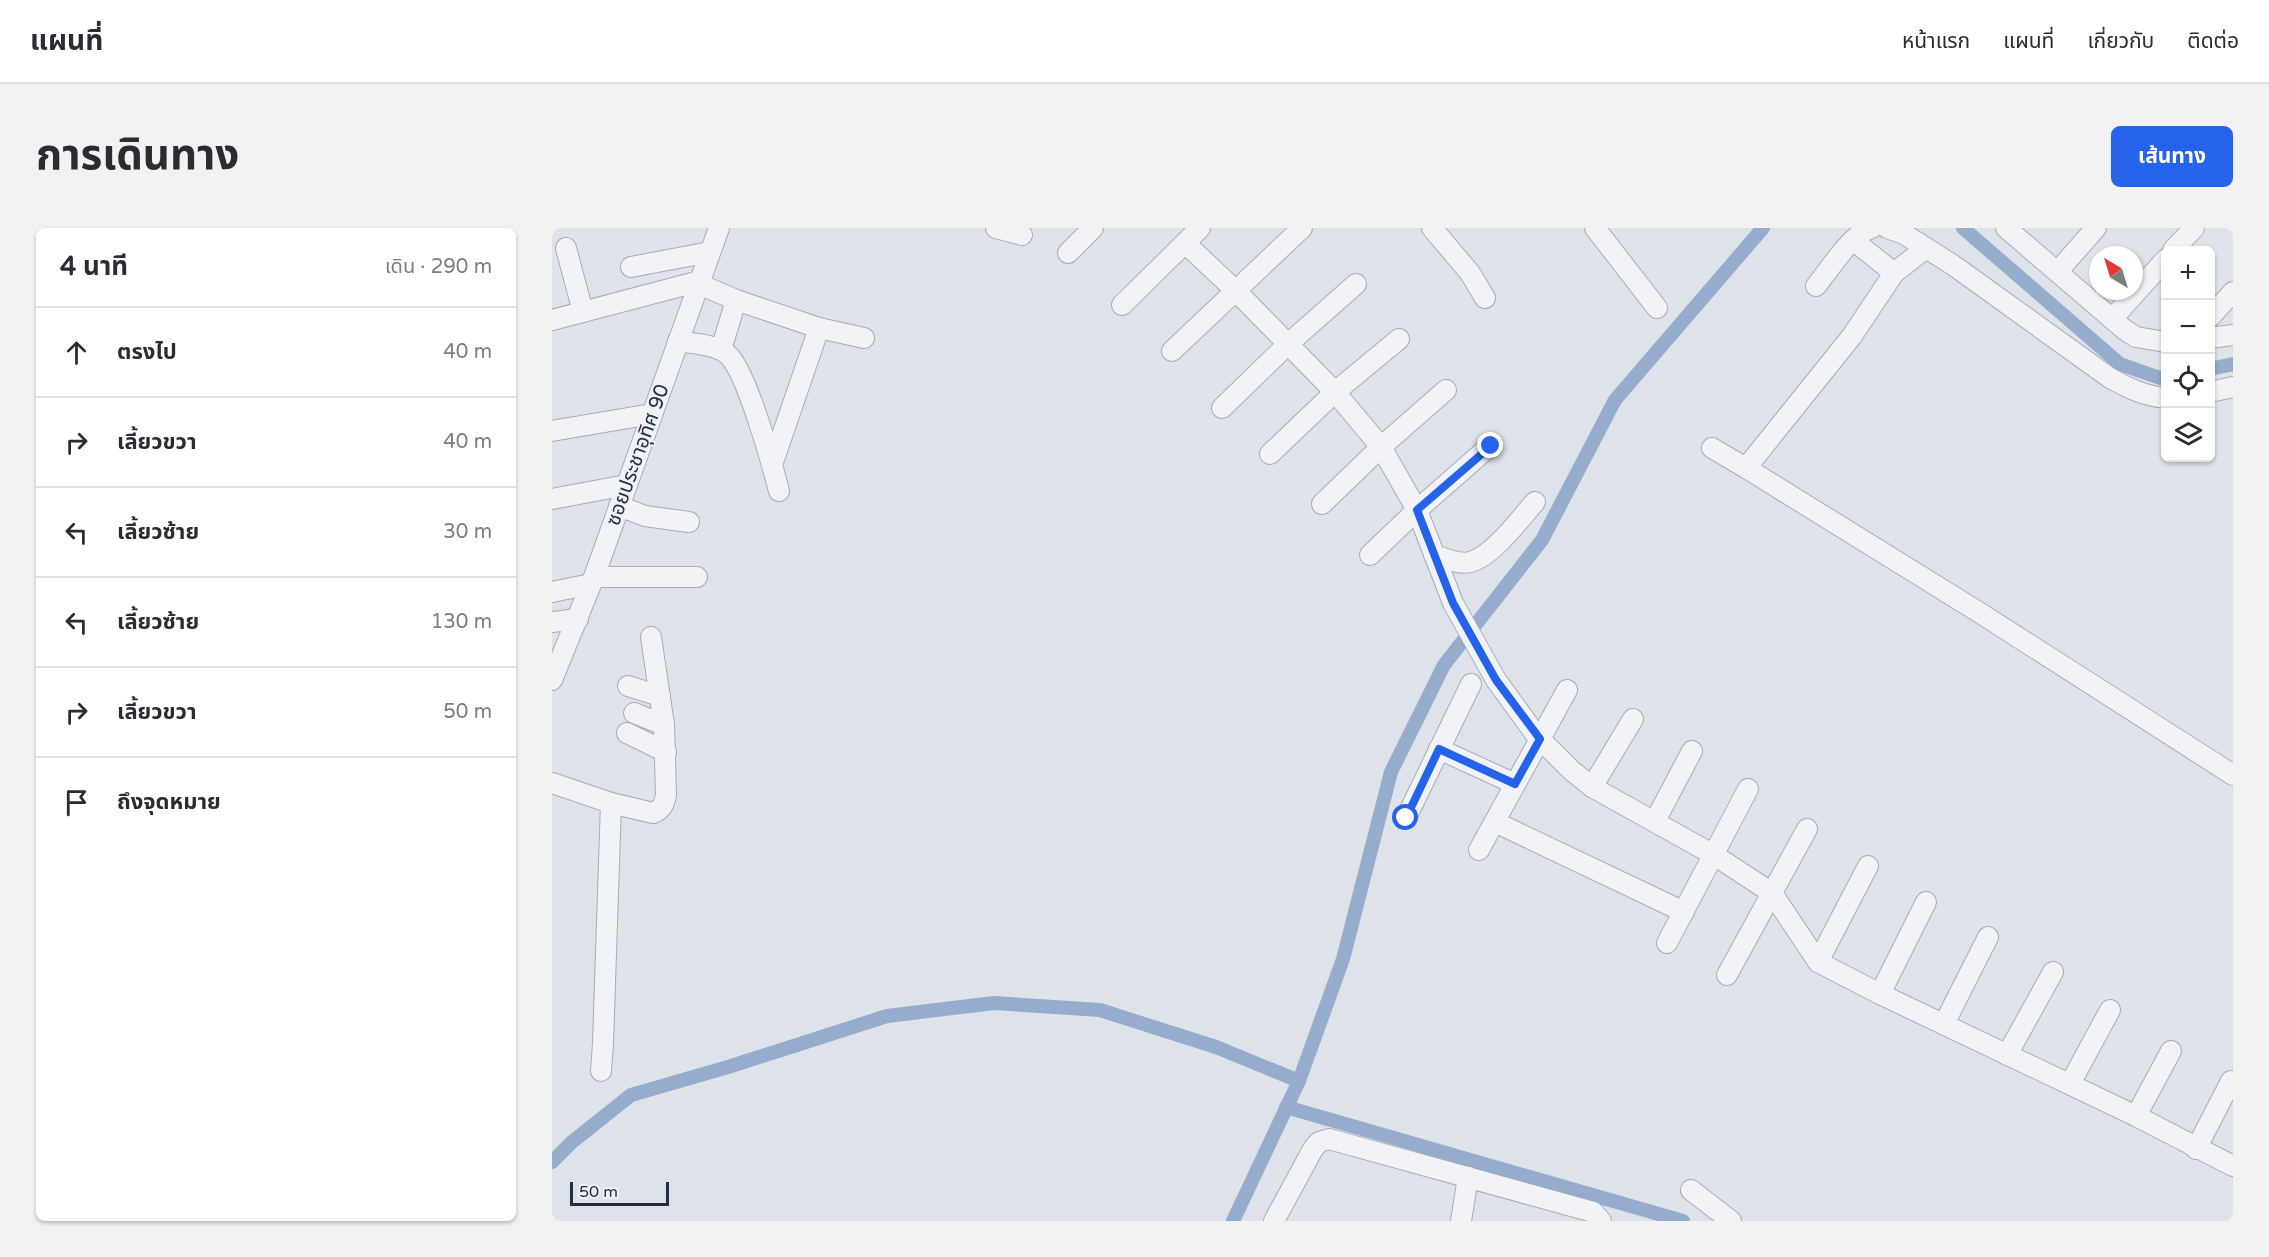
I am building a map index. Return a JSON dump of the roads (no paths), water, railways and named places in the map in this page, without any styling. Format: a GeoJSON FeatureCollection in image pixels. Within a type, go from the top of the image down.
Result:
{"type":"FeatureCollection","features":[{"type":"Feature","properties":{"kind":"street","name":"ซอยประชาอุทิศ 90"},"geometry":{"type":"LineString","coordinates":[[552,680],[593,580],[719,228]]}},
{"type":"Feature","properties":{"kind":"street"},"geometry":{"type":"LineString","coordinates":[[996,228],[1022,235]]}},
{"type":"Feature","properties":{"kind":"street"},"geometry":{"type":"LineString","coordinates":[[1068,253],[1094,228]]}},
{"type":"Feature","properties":{"kind":"street"},"geometry":{"type":"LineString","coordinates":[[1122,305],[1200,228]]}},
{"type":"Feature","properties":{"kind":"street"},"geometry":{"type":"LineString","coordinates":[[1172,351],[1302,228]]}},
{"type":"Feature","properties":{"kind":"street"},"geometry":{"type":"LineString","coordinates":[[1432,228],[1470,273],[1485,298]]}},
{"type":"Feature","properties":{"kind":"street"},"geometry":{"type":"LineString","coordinates":[[1595,228],[1658,308]]}},
{"type":"Feature","properties":{"kind":"street"},"geometry":{"type":"LineString","coordinates":[[1887,228],[1904,234],[1926,248],[2110,378],[2132,391],[2161,397]]}},
{"type":"Feature","properties":{"kind":"street"},"geometry":{"type":"LineString","coordinates":[[2006,228],[2136,337],[2161,341]]}},
{"type":"Feature","properties":{"kind":"street"},"geometry":{"type":"LineString","coordinates":[[2058,271],[2096,228]]}},
{"type":"Feature","properties":{"kind":"street"},"geometry":{"type":"LineString","coordinates":[[2178,246],[2194,228]]}},
{"type":"Feature","properties":{"kind":"street"},"geometry":{"type":"LineString","coordinates":[[1816,286],[1863,232],[1894,273]]}},
{"type":"Feature","properties":{"kind":"street"},"geometry":{"type":"LineString","coordinates":[[1185,243],[1236,291],[1335,392],[1382,447],[1417,510],[1453,603],[1496,680],[1540,739],[1571,770],[1593,787],[1714,855],[1772,893],[1818,962],[2136,1116],[2196,1149],[2233,1166]]}},
{"type":"Feature","properties":{"kind":"street"},"geometry":{"type":"LineString","coordinates":[[566,248],[583,312]]}},
{"type":"Feature","properties":{"kind":"street"},"geometry":{"type":"LineString","coordinates":[[1746,468],[1852,336],[1894,273],[1926,248]]}},
{"type":"Feature","properties":{"kind":"street"},"geometry":{"type":"LineString","coordinates":[[631,267],[710,252]]}},
{"type":"Feature","properties":{"kind":"street"},"geometry":{"type":"LineString","coordinates":[[667,260],[672,288]]}},
{"type":"Feature","properties":{"kind":"street"},"geometry":{"type":"LineString","coordinates":[[2112,319],[2161,265]]}},
{"type":"Feature","properties":{"kind":"street"},"geometry":{"type":"LineString","coordinates":[[552,320],[699,283],[736,300],[819,328],[864,338]]}},
{"type":"Feature","properties":{"kind":"street"},"geometry":{"type":"LineString","coordinates":[[1222,408],[1288,344],[1356,284]]}},
{"type":"Feature","properties":{"kind":"street"},"geometry":{"type":"LineString","coordinates":[[2215,312],[2233,292]]}},
{"type":"Feature","properties":{"kind":"street"},"geometry":{"type":"LineString","coordinates":[[721,350],[736,300]]}},
{"type":"Feature","properties":{"kind":"street"},"geometry":{"type":"LineString","coordinates":[[772,465],[819,328]]}},
{"type":"Feature","properties":{"kind":"street"},"geometry":{"type":"LineString","coordinates":[[2215,337],[2233,335]]}},
{"type":"Feature","properties":{"kind":"street"},"geometry":{"type":"LineString","coordinates":[[1270,454],[1335,392],[1399,339]]}},
{"type":"Feature","properties":{"kind":"street"},"geometry":{"type":"LineString","coordinates":[[678,342],[721,350],[728,355],[737,368],[760,428],[779,491]]}},
{"type":"Feature","properties":{"kind":"street"},"geometry":{"type":"LineString","coordinates":[[2215,391],[2233,387]]}},
{"type":"Feature","properties":{"kind":"street"},"geometry":{"type":"LineString","coordinates":[[1322,504],[1446,390]]}},
{"type":"Feature","properties":{"kind":"street"},"geometry":{"type":"LineString","coordinates":[[552,431],[652,414]]}},
{"type":"Feature","properties":{"kind":"street"},"geometry":{"type":"LineString","coordinates":[[1370,555],[1417,510],[1491,446]]}},
{"type":"Feature","properties":{"kind":"street"},"geometry":{"type":"LineString","coordinates":[[1712,448],[1977,611],[2233,775]]}},
{"type":"Feature","properties":{"kind":"street"},"geometry":{"type":"LineString","coordinates":[[552,499],[627,485]]}},
{"type":"Feature","properties":{"kind":"street"},"geometry":{"type":"LineString","coordinates":[[1434,555],[1470,563],[1483,556],[1535,502]]}},
{"type":"Feature","properties":{"kind":"street"},"geometry":{"type":"LineString","coordinates":[[619,506],[645,516],[689,522]]}},
{"type":"Feature","properties":{"kind":"street"},"geometry":{"type":"LineString","coordinates":[[552,592],[593,580],[697,577]]}},
{"type":"Feature","properties":{"kind":"street"},"geometry":{"type":"LineString","coordinates":[[552,622],[578,619]]}},
{"type":"Feature","properties":{"kind":"street"},"geometry":{"type":"LineString","coordinates":[[552,783],[611,803],[653,813],[658,811],[664,803],[666,752],[664,725],[651,637]]}},
{"type":"Feature","properties":{"kind":"street"},"geometry":{"type":"LineString","coordinates":[[1406,818],[1471,684]]}},
{"type":"Feature","properties":{"kind":"street"},"geometry":{"type":"LineString","coordinates":[[628,686],[660,696]]}},
{"type":"Feature","properties":{"kind":"street"},"geometry":{"type":"LineString","coordinates":[[1479,850],[1567,690]]}},
{"type":"Feature","properties":{"kind":"street"},"geometry":{"type":"LineString","coordinates":[[634,713],[664,725]]}},
{"type":"Feature","properties":{"kind":"street"},"geometry":{"type":"LineString","coordinates":[[1593,787],[1633,719]]}},
{"type":"Feature","properties":{"kind":"street"},"geometry":{"type":"LineString","coordinates":[[627,732],[666,752]]}},
{"type":"Feature","properties":{"kind":"street"},"geometry":{"type":"LineString","coordinates":[[1439,749],[1515,784]]}},
{"type":"Feature","properties":{"kind":"street"},"geometry":{"type":"LineString","coordinates":[[1655,821],[1692,751]]}},
{"type":"Feature","properties":{"kind":"street"},"geometry":{"type":"LineString","coordinates":[[1667,943],[1748,789]]}},
{"type":"Feature","properties":{"kind":"street"},"geometry":{"type":"LineString","coordinates":[[601,1071],[611,803]]}},
{"type":"Feature","properties":{"kind":"street"},"geometry":{"type":"LineString","coordinates":[[1495,822],[1684,912]]}},
{"type":"Feature","properties":{"kind":"street"},"geometry":{"type":"LineString","coordinates":[[1727,975],[1807,829]]}},
{"type":"Feature","properties":{"kind":"street"},"geometry":{"type":"LineString","coordinates":[[1818,962],[1868,866]]}},
{"type":"Feature","properties":{"kind":"street"},"geometry":{"type":"LineString","coordinates":[[1880,994],[1926,902]]}},
{"type":"Feature","properties":{"kind":"street"},"geometry":{"type":"LineString","coordinates":[[1944,1024],[1988,937]]}},
{"type":"Feature","properties":{"kind":"street"},"geometry":{"type":"LineString","coordinates":[[2007,1055],[2053,972]]}},
{"type":"Feature","properties":{"kind":"street"},"geometry":{"type":"LineString","coordinates":[[2070,1084],[2110,1010]]}},
{"type":"Feature","properties":{"kind":"street"},"geometry":{"type":"LineString","coordinates":[[2136,1116],[2171,1051]]}},
{"type":"Feature","properties":{"kind":"street"},"geometry":{"type":"LineString","coordinates":[[2196,1149],[2231,1081]]}},
{"type":"Feature","properties":{"kind":"street"},"geometry":{"type":"LineString","coordinates":[[1274,1221],[1313,1149],[1319,1142],[1329,1139],[1593,1212],[1601,1221]]}},
{"type":"Feature","properties":{"kind":"street"},"geometry":{"type":"LineString","coordinates":[[1461,1221],[1468,1177]]}},
{"type":"Feature","properties":{"kind":"street"},"geometry":{"type":"LineString","coordinates":[[1691,1190],[1731,1221]]}},
{"type":"Feature","properties":{"kind":"waterway"},"geometry":{"type":"LineString","coordinates":[[1233,1221],[1299,1081],[1343,959],[1391,772],[1444,665],[1542,540],[1615,400],[1763,228]]}},
{"type":"Feature","properties":{"kind":"waterway"},"geometry":{"type":"LineString","coordinates":[[1963,228],[2120,364],[2161,378]]}},
{"type":"Feature","properties":{"kind":"waterway"},"geometry":{"type":"LineString","coordinates":[[2215,368],[2233,364]]}},
{"type":"Feature","properties":{"kind":"waterway"},"geometry":{"type":"LineString","coordinates":[[552,1162],[572,1142],[631,1095],[728,1067],[887,1016],[994,1003],[1100,1010],[1216,1047],[1299,1081]]}},
{"type":"Feature","properties":{"kind":"waterway"},"geometry":{"type":"LineString","coordinates":[[1286,1107],[1683,1221]]}}]}
